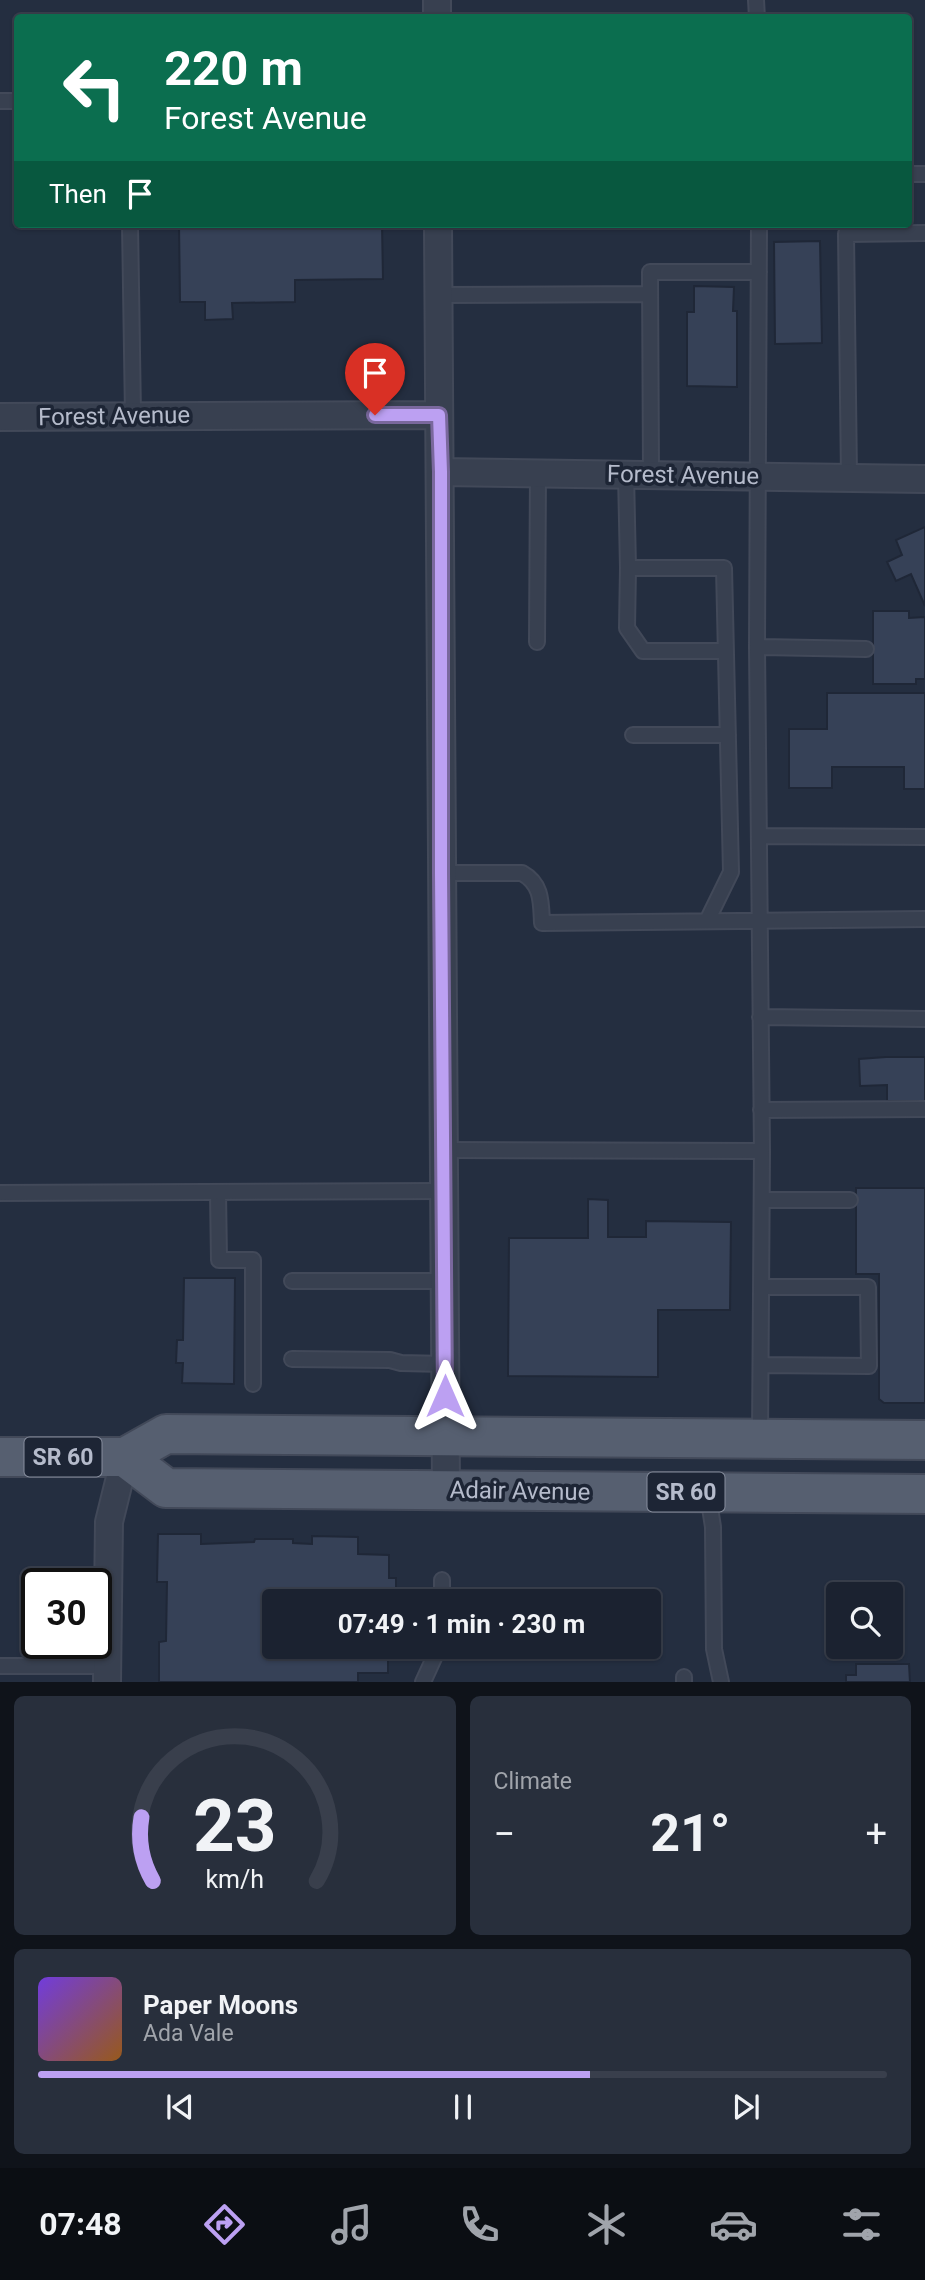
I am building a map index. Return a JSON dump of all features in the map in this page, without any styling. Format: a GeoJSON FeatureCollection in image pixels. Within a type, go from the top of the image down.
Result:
{"type":"FeatureCollection","features":[{"type":"Feature","properties":{"kind":"main road"},"geometry":{"type":"LineString","coordinates":[[125,1457],[166,1434],[925,1440]]}},
{"type":"Feature","properties":{"kind":"main road","name":"SR 60"},"geometry":{"type":"LineString","coordinates":[[0,1457],[125,1457]]}},
{"type":"Feature","properties":{"kind":"main road","name":"Adair Avenue"},"geometry":{"type":"LineString","coordinates":[[125,1457],[166,1488],[925,1494]]}},
{"type":"Feature","properties":{"kind":"street"},"geometry":{"type":"LineString","coordinates":[[438,228],[446,1490]]}},
{"type":"Feature","properties":{"kind":"street","name":"Forest Avenue"},"geometry":{"type":"LineString","coordinates":[[0,417],[439,415]]}},
{"type":"Feature","properties":{"kind":"street","name":"Forest Avenue"},"geometry":{"type":"LineString","coordinates":[[441,472],[925,479]]}},
{"type":"Feature","properties":{"kind":"street"},"geometry":{"type":"LineString","coordinates":[[107,1674],[109,1522],[125,1457]]}},
{"type":"Feature","properties":{"kind":"lane"},"geometry":{"type":"LineString","coordinates":[[130,228],[133,415]]}},
{"type":"Feature","properties":{"kind":"lane"},"geometry":{"type":"LineString","coordinates":[[759,228],[757,647],[762,1151],[760,1439]]}},
{"type":"Feature","properties":{"kind":"lane"},"geometry":{"type":"LineString","coordinates":[[849,477],[846,234],[925,233]]}},
{"type":"Feature","properties":{"kind":"lane"},"geometry":{"type":"LineString","coordinates":[[726,651],[643,651],[627,628],[628,568],[638,474],[650,272],[759,272]]}},
{"type":"Feature","properties":{"kind":"lane"},"geometry":{"type":"LineString","coordinates":[[438,295],[650,294]]}},
{"type":"Feature","properties":{"kind":"lane"},"geometry":{"type":"LineString","coordinates":[[537,642],[538,473]]}},
{"type":"Feature","properties":{"kind":"lane"},"geometry":{"type":"LineString","coordinates":[[628,568],[724,568],[731,872],[707,921]]}},
{"type":"Feature","properties":{"kind":"lane"},"geometry":{"type":"LineString","coordinates":[[757,647],[866,649]]}},
{"type":"Feature","properties":{"kind":"lane"},"geometry":{"type":"LineString","coordinates":[[634,735],[728,735]]}},
{"type":"Feature","properties":{"kind":"lane"},"geometry":{"type":"LineString","coordinates":[[759,836],[925,837]]}},
{"type":"Feature","properties":{"kind":"lane"},"geometry":{"type":"LineString","coordinates":[[441,873],[522,873],[531,878],[541,897],[542,923],[925,919]]}},
{"type":"Feature","properties":{"kind":"lane"},"geometry":{"type":"LineString","coordinates":[[760,1017],[925,1019]]}},
{"type":"Feature","properties":{"kind":"lane"},"geometry":{"type":"LineString","coordinates":[[761,1111],[925,1109]]}},
{"type":"Feature","properties":{"kind":"lane"},"geometry":{"type":"LineString","coordinates":[[444,1150],[762,1151]]}},
{"type":"Feature","properties":{"kind":"lane"},"geometry":{"type":"LineString","coordinates":[[0,1193],[444,1191]]}},
{"type":"Feature","properties":{"kind":"lane"},"geometry":{"type":"LineString","coordinates":[[218,1192],[219,1260],[253,1260],[253,1384]]}},
{"type":"Feature","properties":{"kind":"lane"},"geometry":{"type":"LineString","coordinates":[[762,1200],[850,1199]]}},
{"type":"Feature","properties":{"kind":"lane"},"geometry":{"type":"LineString","coordinates":[[292,1281],[444,1281]]}},
{"type":"Feature","properties":{"kind":"lane"},"geometry":{"type":"LineString","coordinates":[[761,1365],[869,1366],[868,1287],[762,1287]]}},
{"type":"Feature","properties":{"kind":"lane"},"geometry":{"type":"LineString","coordinates":[[292,1359],[390,1360],[401,1363],[445,1364]]}},
{"type":"Feature","properties":{"kind":"lane"},"geometry":{"type":"LineString","coordinates":[[708,1492],[713,1527],[714,1649],[721,1682]]}},
{"type":"Feature","properties":{"kind":"lane"},"geometry":{"type":"LineString","coordinates":[[442,1580],[442,1589]]}},
{"type":"Feature","properties":{"kind":"lane"},"geometry":{"type":"LineString","coordinates":[[423,1682],[434,1659]]}},
{"type":"Feature","properties":{"kind":"lane"},"geometry":{"type":"LineString","coordinates":[[0,1666],[107,1674]]}},
{"type":"Feature","properties":{"kind":"building"},"geometry":{"type":"Polygon","coordinates":[[[179,228],[382,228],[383,279],[295,280],[295,302],[232,303],[233,319],[205,320],[205,302],[180,302],[179,228]]]}},
{"type":"Feature","properties":{"kind":"building"},"geometry":{"type":"Polygon","coordinates":[[[820,241],[822,343],[775,344],[774,242],[820,241]]]}},
{"type":"Feature","properties":{"kind":"building"},"geometry":{"type":"Polygon","coordinates":[[[694,286],[734,287],[733,311],[737,311],[737,387],[687,386],[687,312],[694,312],[694,286]]]}},
{"type":"Feature","properties":{"kind":"building"},"geometry":{"type":"Polygon","coordinates":[[[925,527],[925,606],[911,574],[896,581],[887,562],[902,555],[896,540],[925,527]]]}},
{"type":"Feature","properties":{"kind":"building"},"geometry":{"type":"Polygon","coordinates":[[[873,611],[909,611],[909,618],[925,617],[925,679],[916,679],[916,684],[873,684],[873,611]]]}},
{"type":"Feature","properties":{"kind":"building"},"geometry":{"type":"Polygon","coordinates":[[[827,693],[925,693],[925,789],[904,789],[904,767],[832,767],[832,788],[789,788],[789,729],[827,729],[827,693]]]}},
{"type":"Feature","properties":{"kind":"building"},"geometry":{"type":"Polygon","coordinates":[[[925,1057],[925,1101],[887,1101],[887,1085],[860,1086],[859,1059],[925,1057]]]}},
{"type":"Feature","properties":{"kind":"building"},"geometry":{"type":"Polygon","coordinates":[[[856,1188],[925,1188],[925,1403],[884,1403],[879,1399],[879,1274],[856,1274],[856,1188]]]}},
{"type":"Feature","properties":{"kind":"building"},"geometry":{"type":"Polygon","coordinates":[[[588,1199],[608,1200],[608,1237],[646,1237],[646,1221],[731,1222],[730,1310],[658,1310],[658,1377],[508,1376],[509,1238],[588,1238],[588,1199]]]}},
{"type":"Feature","properties":{"kind":"building"},"geometry":{"type":"Polygon","coordinates":[[[184,1278],[235,1278],[234,1384],[182,1383],[183,1363],[176,1363],[177,1340],[183,1340],[184,1278]]]}},
{"type":"Feature","properties":{"kind":"building"},"geometry":{"type":"Polygon","coordinates":[[[158,1534],[201,1534],[201,1544],[293,1539],[293,1543],[312,1544],[312,1536],[358,1537],[358,1554],[389,1555],[389,1578],[396,1578],[396,1589],[262,1589],[262,1659],[388,1659],[388,1673],[358,1673],[358,1682],[159,1682],[159,1642],[166,1641],[167,1582],[157,1582],[158,1534]]]}},
{"type":"Feature","properties":{"kind":"building"},"geometry":{"type":"Polygon","coordinates":[[[856,1664],[909,1664],[910,1682],[846,1682],[846,1675],[856,1675],[856,1664]]]}},
{"type":"Feature","properties":{"kind":"route"},"geometry":{"type":"LineString","coordinates":[[375,415],[439,415],[445,1396]]}}]}
